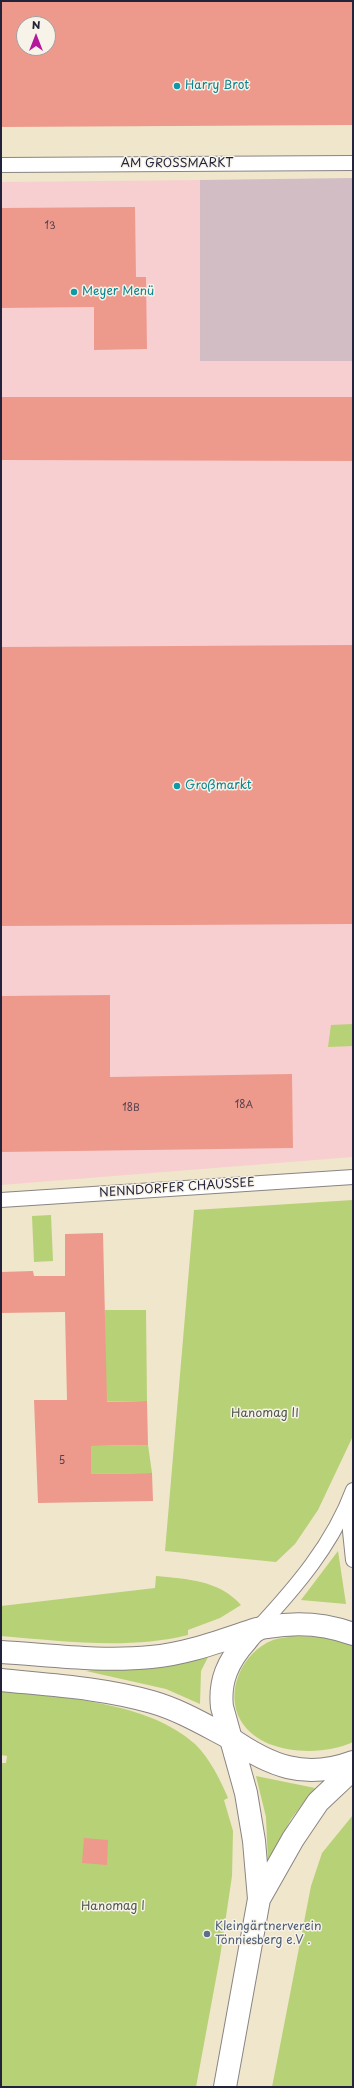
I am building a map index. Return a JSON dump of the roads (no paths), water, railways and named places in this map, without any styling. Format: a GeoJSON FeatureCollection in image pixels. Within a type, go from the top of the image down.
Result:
{"type":"FeatureCollection","features":[{"type":"Feature","properties":{"kind":"main road"},"geometry":{"type":"LineString","coordinates":[[1,1652],[120,1659],[152,1657],[197,1648],[257,1629],[278,1625],[307,1624],[330,1627],[353,1634]]}},
{"type":"Feature","properties":{"kind":"main road"},"geometry":{"type":"LineString","coordinates":[[225,2087],[259,1899],[254,1841],[246,1793],[230,1738],[221,1695],[224,1674],[238,1649],[257,1629]]}},
{"type":"Feature","properties":{"kind":"main road"},"geometry":{"type":"LineString","coordinates":[[1,1680],[107,1692],[152,1702],[183,1713],[230,1738],[262,1758],[279,1766],[303,1769],[324,1768],[342,1766],[353,1762]]}},
{"type":"Feature","properties":{"kind":"main road"},"geometry":{"type":"LineString","coordinates":[[259,1899],[293,1838],[318,1802],[353,1769]]}},
{"type":"Feature","properties":{"kind":"street","name":"AM GROSSMARKT"},"geometry":{"type":"LineString","coordinates":[[1,165],[353,163]]}},
{"type":"Feature","properties":{"kind":"street","name":"NENNDORFER CHAUSSEE"},"geometry":{"type":"LineString","coordinates":[[1,1200],[353,1176]]}},
{"type":"Feature","properties":{"kind":"street"},"geometry":{"type":"LineString","coordinates":[[352,1494],[350,1531],[353,1560]]}},
{"type":"Feature","properties":{"kind":"street"},"geometry":{"type":"LineString","coordinates":[[257,1629],[293,1590],[318,1557],[336,1529],[352,1494]]}},
{"type":"Feature","properties":{"kind":"place","name":"Harry Brot"},"geometry":{"type":"Point","coordinates":[177,86]}},
{"type":"Feature","properties":{"kind":"place","name":"Meyer Menü"},"geometry":{"type":"Point","coordinates":[74,292]}},
{"type":"Feature","properties":{"kind":"place","name":"Großmarkt"},"geometry":{"type":"Point","coordinates":[177,786]}},
{"type":"Feature","properties":{"kind":"place","name":"Kleingärtnerverein Tönniesberg e.V ."},"geometry":{"type":"Point","coordinates":[207,1934]}},
{"type":"Feature","properties":{"kind":"park label","name":"Hanomag II"},"geometry":{"type":"Point","coordinates":[265,1414]}},
{"type":"Feature","properties":{"kind":"park label","name":"Hanomag I"},"geometry":{"type":"Point","coordinates":[113,1907]}}]}
